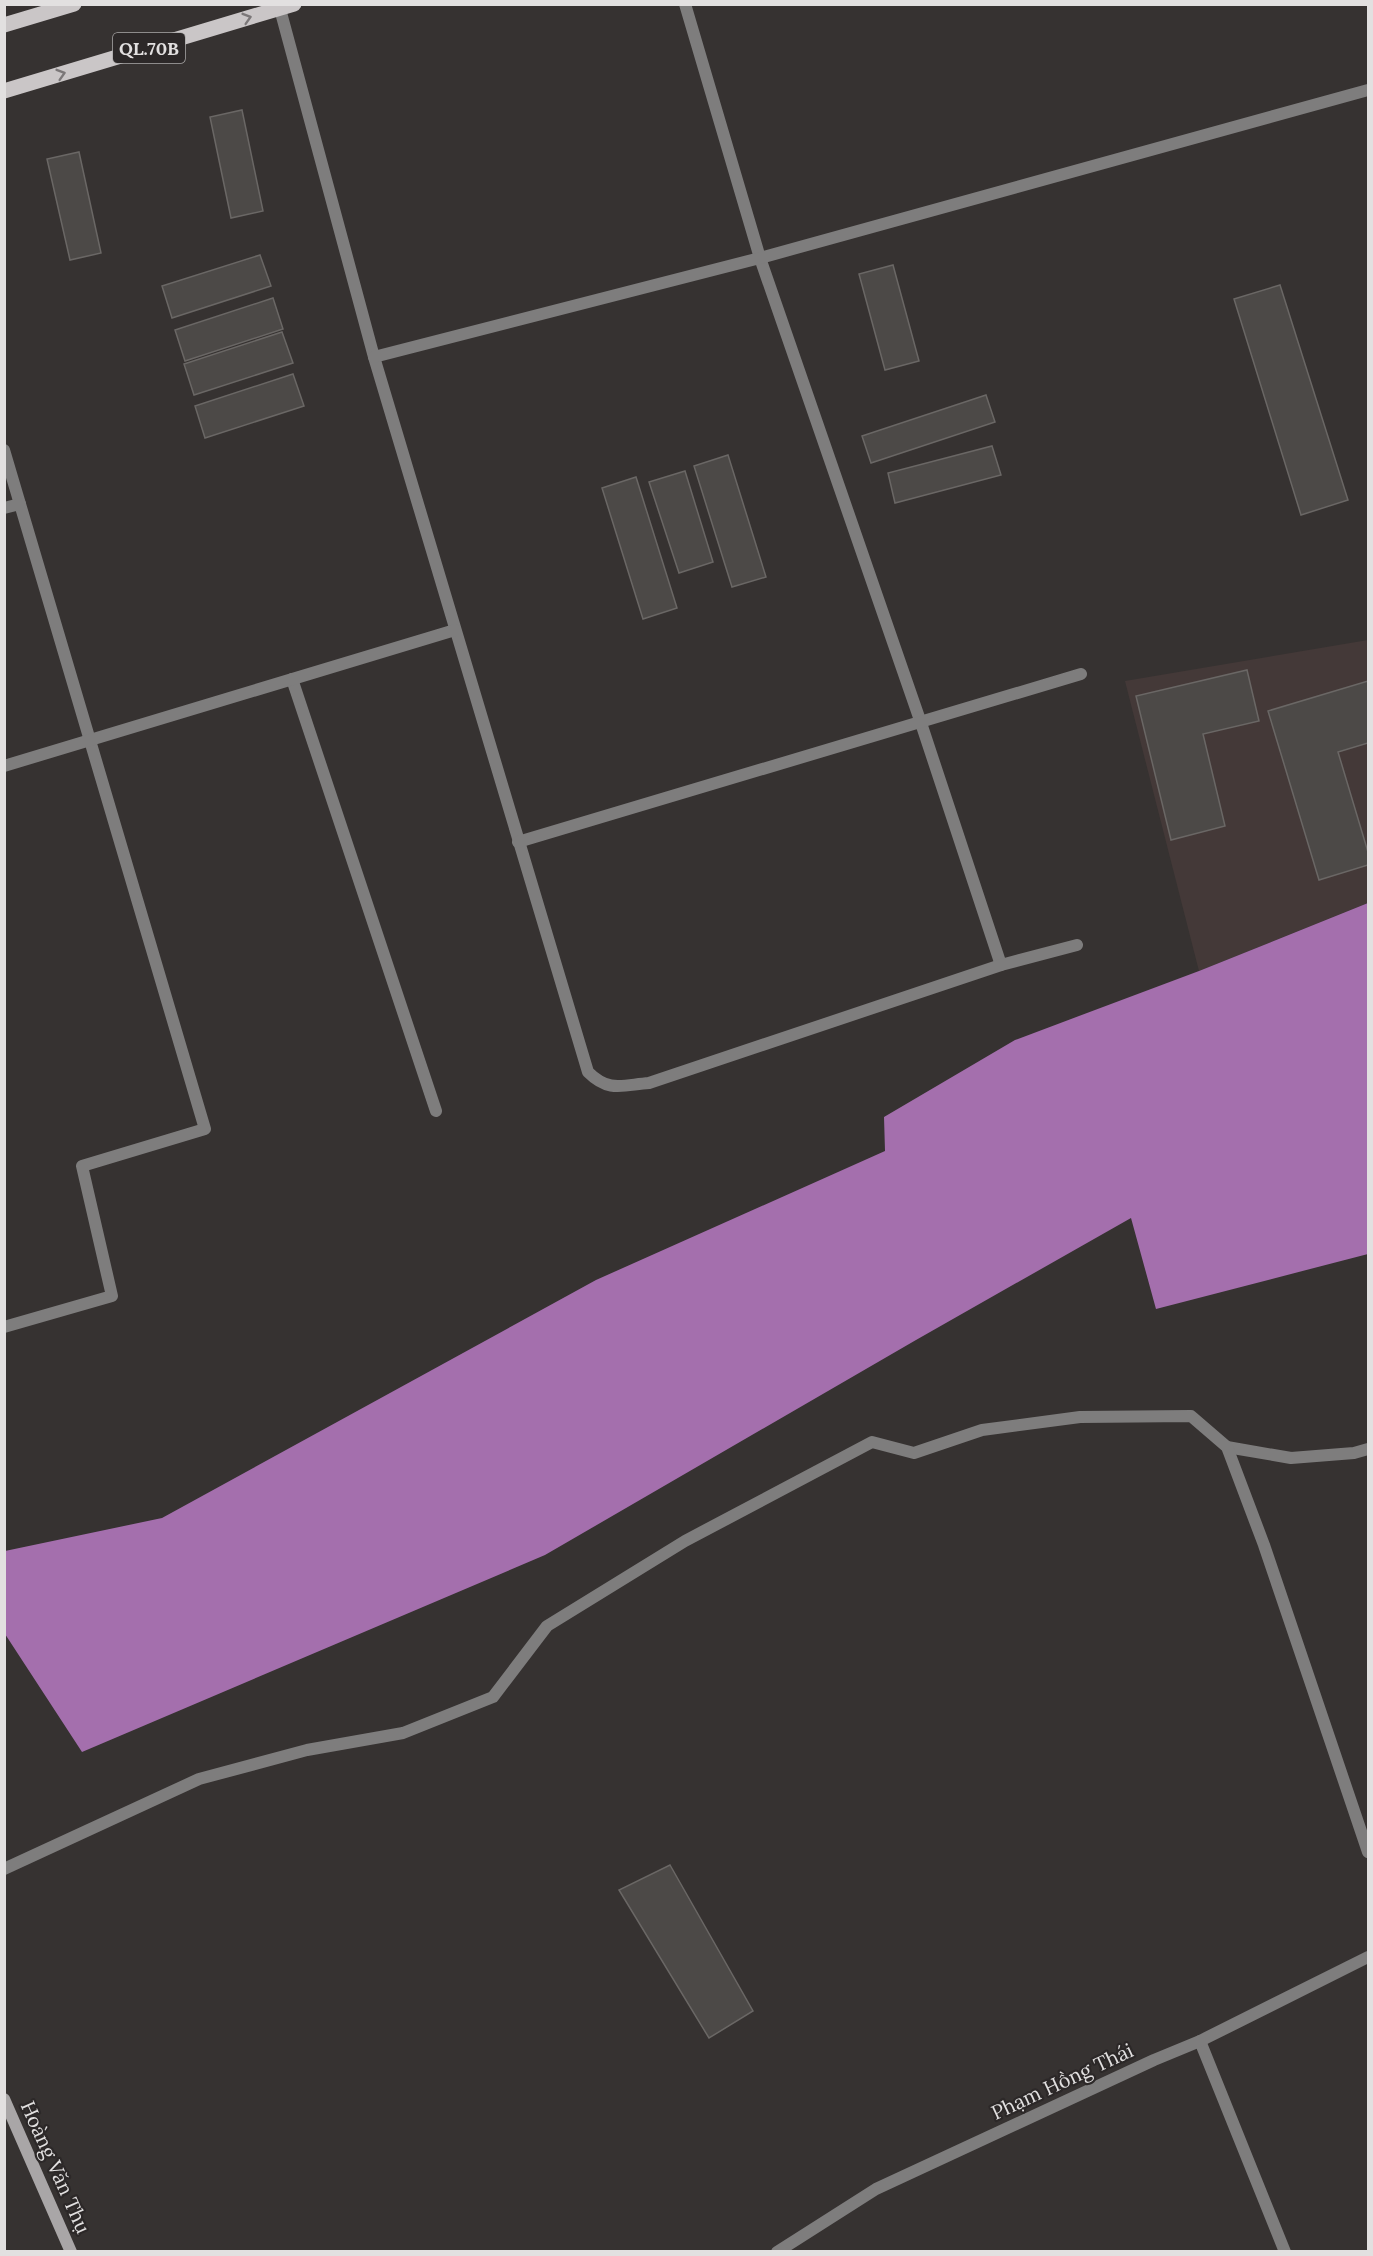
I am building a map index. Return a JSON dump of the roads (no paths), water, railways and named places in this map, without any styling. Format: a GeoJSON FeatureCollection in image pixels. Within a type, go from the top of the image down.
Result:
{"type":"FeatureCollection","features":[{"type":"Feature","properties":{"kind":"main road"},"geometry":{"type":"LineString","coordinates":[[4,25],[74,4]]}},
{"type":"Feature","properties":{"kind":"main road","name":"QL.70B"},"geometry":{"type":"LineString","coordinates":[[4,91],[287,7]]}},
{"type":"Feature","properties":{"kind":"main road","name":"Hoàng Văn Thụ"},"geometry":{"type":"LineString","coordinates":[[4,2099],[71,2252]]}},
{"type":"Feature","properties":{"kind":"street"},"geometry":{"type":"LineString","coordinates":[[685,4],[760,258],[921,723],[1001,965]]}},
{"type":"Feature","properties":{"kind":"street"},"geometry":{"type":"LineString","coordinates":[[287,7],[374,357],[588,1072],[608,1087],[649,1083],[1001,965],[1077,945]]}},
{"type":"Feature","properties":{"kind":"street"},"geometry":{"type":"LineString","coordinates":[[374,357],[760,258],[1368,90]]}},
{"type":"Feature","properties":{"kind":"street"},"geometry":{"type":"LineString","coordinates":[[4,450],[205,1129],[82,1166],[112,1296],[4,1327]]}},
{"type":"Feature","properties":{"kind":"street"},"geometry":{"type":"LineString","coordinates":[[4,508],[20,504]]}},
{"type":"Feature","properties":{"kind":"street"},"geometry":{"type":"LineString","coordinates":[[4,766],[455,630]]}},
{"type":"Feature","properties":{"kind":"street"},"geometry":{"type":"LineString","coordinates":[[518,842],[1081,674]]}},
{"type":"Feature","properties":{"kind":"street"},"geometry":{"type":"LineString","coordinates":[[292,679],[436,1111]]}},
{"type":"Feature","properties":{"kind":"street"},"geometry":{"type":"LineString","coordinates":[[4,1869],[199,1779],[307,1750],[403,1733],[493,1697],[547,1626],[685,1541],[872,1442],[914,1454],[982,1430],[1080,1418],[1191,1416],[1227,1447],[1264,1545],[1368,1852]]}},
{"type":"Feature","properties":{"kind":"street"},"geometry":{"type":"LineString","coordinates":[[1227,1447],[1291,1458],[1354,1453],[1368,1449]]}},
{"type":"Feature","properties":{"kind":"street","name":"Phạm Hồng Thái"},"geometry":{"type":"LineString","coordinates":[[777,2252],[791,2248],[876,2189],[1154,2060],[1200,2042],[1368,1957]]}},
{"type":"Feature","properties":{"kind":"street"},"geometry":{"type":"LineString","coordinates":[[1200,2042],[1285,2252]]}}]}
